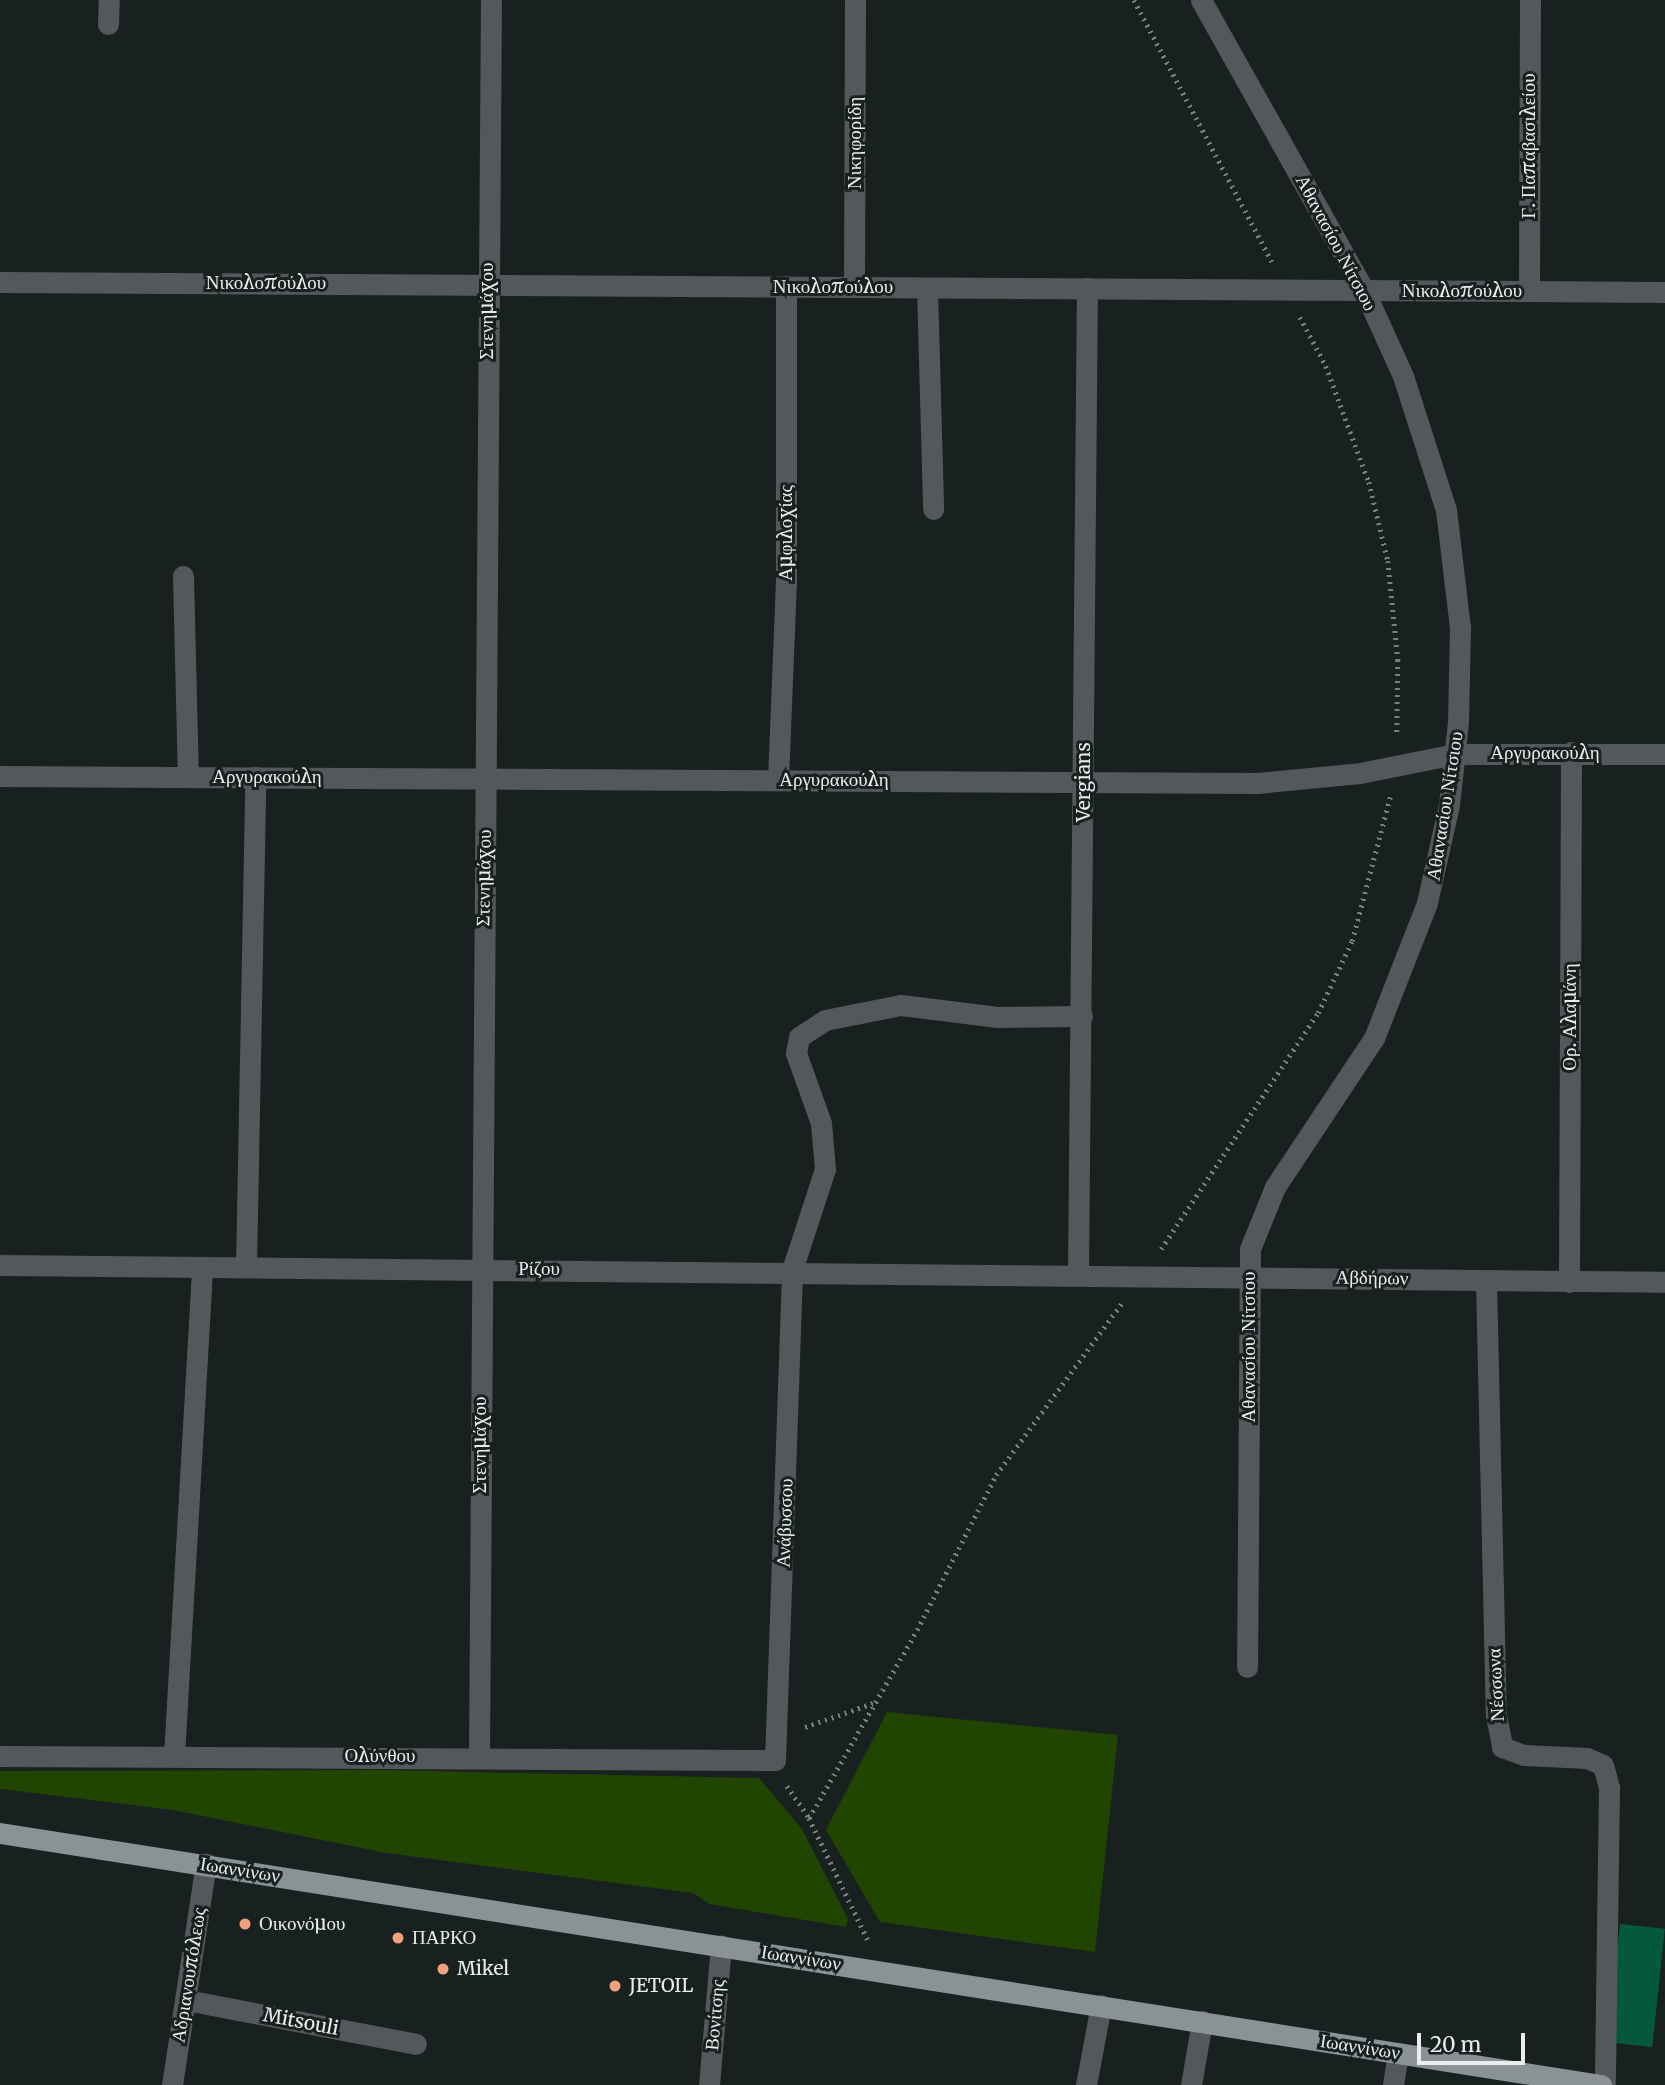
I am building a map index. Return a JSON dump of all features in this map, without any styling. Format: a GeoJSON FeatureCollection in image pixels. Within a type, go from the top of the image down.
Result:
{"type":"FeatureCollection","features":[{"type":"Feature","properties":{"kind":"main road","name":"Ιωαννίνων"},"geometry":{"type":"LineString","coordinates":[[0,1833],[1603,2085]]}},
{"type":"Feature","properties":{"kind":"street"},"geometry":{"type":"LineString","coordinates":[[108,24],[109,0]]}},
{"type":"Feature","properties":{"kind":"street","name":"Στενημάχου"},"geometry":{"type":"LineString","coordinates":[[479,1756],[491,0]]}},
{"type":"Feature","properties":{"kind":"street","name":"Νικηφορίδη"},"geometry":{"type":"LineString","coordinates":[[854,287],[855,0]]}},
{"type":"Feature","properties":{"kind":"street","name":"Αθανασίου Νίτσιου"},"geometry":{"type":"LineString","coordinates":[[1201,0],[1364,290],[1418,413],[1454,552],[1460,652],[1455,754],[1439,868],[1393,998],[1343,1086],[1275,1187],[1250,1249],[1248,1667]]}},
{"type":"Feature","properties":{"kind":"street","name":"Γ. Παπαβασιλείου"},"geometry":{"type":"LineString","coordinates":[[1528,291],[1530,0]]}},
{"type":"Feature","properties":{"kind":"street","name":"Νικολοπούλου"},"geometry":{"type":"LineString","coordinates":[[0,282],[1665,292]]}},
{"type":"Feature","properties":{"kind":"street","name":"Αμφιλοχίας"},"geometry":{"type":"LineString","coordinates":[[778,780],[786,583],[786,286]]}},
{"type":"Feature","properties":{"kind":"street"},"geometry":{"type":"LineString","coordinates":[[927,288],[933,509]]}},
{"type":"Feature","properties":{"kind":"street","name":"Vergians"},"geometry":{"type":"LineString","coordinates":[[1078,1275],[1087,288]]}},
{"type":"Feature","properties":{"kind":"street"},"geometry":{"type":"LineString","coordinates":[[183,576],[188,777]]}},
{"type":"Feature","properties":{"kind":"street","name":"Ορ. Αλαμάνη"},"geometry":{"type":"LineString","coordinates":[[1569,1282],[1571,752]]}},
{"type":"Feature","properties":{"kind":"street","name":"Αργυρακούλη"},"geometry":{"type":"LineString","coordinates":[[0,775],[1257,782],[1397,765],[1455,754],[1665,754]]}},
{"type":"Feature","properties":{"kind":"street"},"geometry":{"type":"LineString","coordinates":[[246,1267],[255,777]]}},
{"type":"Feature","properties":{"kind":"street","name":"Ανάβυσσου"},"geometry":{"type":"LineString","coordinates":[[761,1762],[776,1758],[779,1736],[792,1270],[825,1169],[821,1123],[796,1053],[803,1031],[825,1020],[901,1005],[997,1017],[1082,1016]]}},
{"type":"Feature","properties":{"kind":"street","name":"Ρίζου"},"geometry":{"type":"LineString","coordinates":[[0,1265],[792,1270],[1078,1275]]}},
{"type":"Feature","properties":{"kind":"street"},"geometry":{"type":"LineString","coordinates":[[174,1756],[201,1266]]}},
{"type":"Feature","properties":{"kind":"street","name":"Αβδήρων"},"geometry":{"type":"LineString","coordinates":[[1078,1275],[1665,1282]]}},
{"type":"Feature","properties":{"kind":"street","name":"Νέσσωνα"},"geometry":{"type":"LineString","coordinates":[[1486,1280],[1496,1715],[1502,1747],[1603,1765],[1609,1788],[1603,2085]]}},
{"type":"Feature","properties":{"kind":"street","name":"Ολύνθου"},"geometry":{"type":"LineString","coordinates":[[0,1756],[479,1756],[761,1762]]}},
{"type":"Feature","properties":{"kind":"street","name":"Αδριανουπόλεως"},"geometry":{"type":"LineString","coordinates":[[172,2085],[206,1864]]}},
{"type":"Feature","properties":{"kind":"street","name":"Βονίτσης"},"geometry":{"type":"LineString","coordinates":[[709,2085],[721,1946]]}},
{"type":"Feature","properties":{"kind":"street","name":"Mitsouli"},"geometry":{"type":"LineString","coordinates":[[186,2000],[416,2043]]}},
{"type":"Feature","properties":{"kind":"street"},"geometry":{"type":"LineString","coordinates":[[1086,2085],[1101,2005]]}},
{"type":"Feature","properties":{"kind":"street"},"geometry":{"type":"LineString","coordinates":[[1191,2085],[1202,2021]]}},
{"type":"Feature","properties":{"kind":"street"},"geometry":{"type":"LineString","coordinates":[[1392,2085],[1398,2053]]}},
{"type":"Feature","properties":{"kind":"path"},"geometry":{"type":"LineString","coordinates":[[809,1818],[996,1475],[1143,1275],[1318,1013],[1352,941],[1397,765],[1398,660],[1385,548],[1369,482],[1331,379],[1134,0]]}},
{"type":"Feature","properties":{"kind":"path"},"geometry":{"type":"LineString","coordinates":[[779,1736],[873,1703]]}},
{"type":"Feature","properties":{"kind":"path"},"geometry":{"type":"LineString","coordinates":[[761,1762],[788,1787],[809,1818],[882,1970]]}},
{"type":"Feature","properties":{"kind":"green space"},"geometry":{"type":"Polygon","coordinates":[[[887,1712],[1118,1735],[1095,1952],[880,1922],[826,1830],[887,1712]]]}},
{"type":"Feature","properties":{"kind":"green space"},"geometry":{"type":"Polygon","coordinates":[[[384,1770],[759,1778],[802,1829],[848,1919],[846,1927],[710,1904],[693,1893],[386,1853],[173,1810],[0,1789],[0,1771],[384,1770]]]}},
{"type":"Feature","properties":{"kind":"building"},"geometry":{"type":"Polygon","coordinates":[[[1620,1924],[1665,1929],[1652,2047],[1608,2042],[1620,1924]]]}},
{"type":"Feature","properties":{"kind":"place","name":"Οικονόμου"},"geometry":{"type":"Point","coordinates":[245,1924]}},
{"type":"Feature","properties":{"kind":"place","name":"ΠΑΡΚΟ"},"geometry":{"type":"Point","coordinates":[398,1938]}},
{"type":"Feature","properties":{"kind":"place","name":"Mikel"},"geometry":{"type":"Point","coordinates":[443,1969]}},
{"type":"Feature","properties":{"kind":"place","name":"JETOIL"},"geometry":{"type":"Point","coordinates":[615,1986]}}]}
